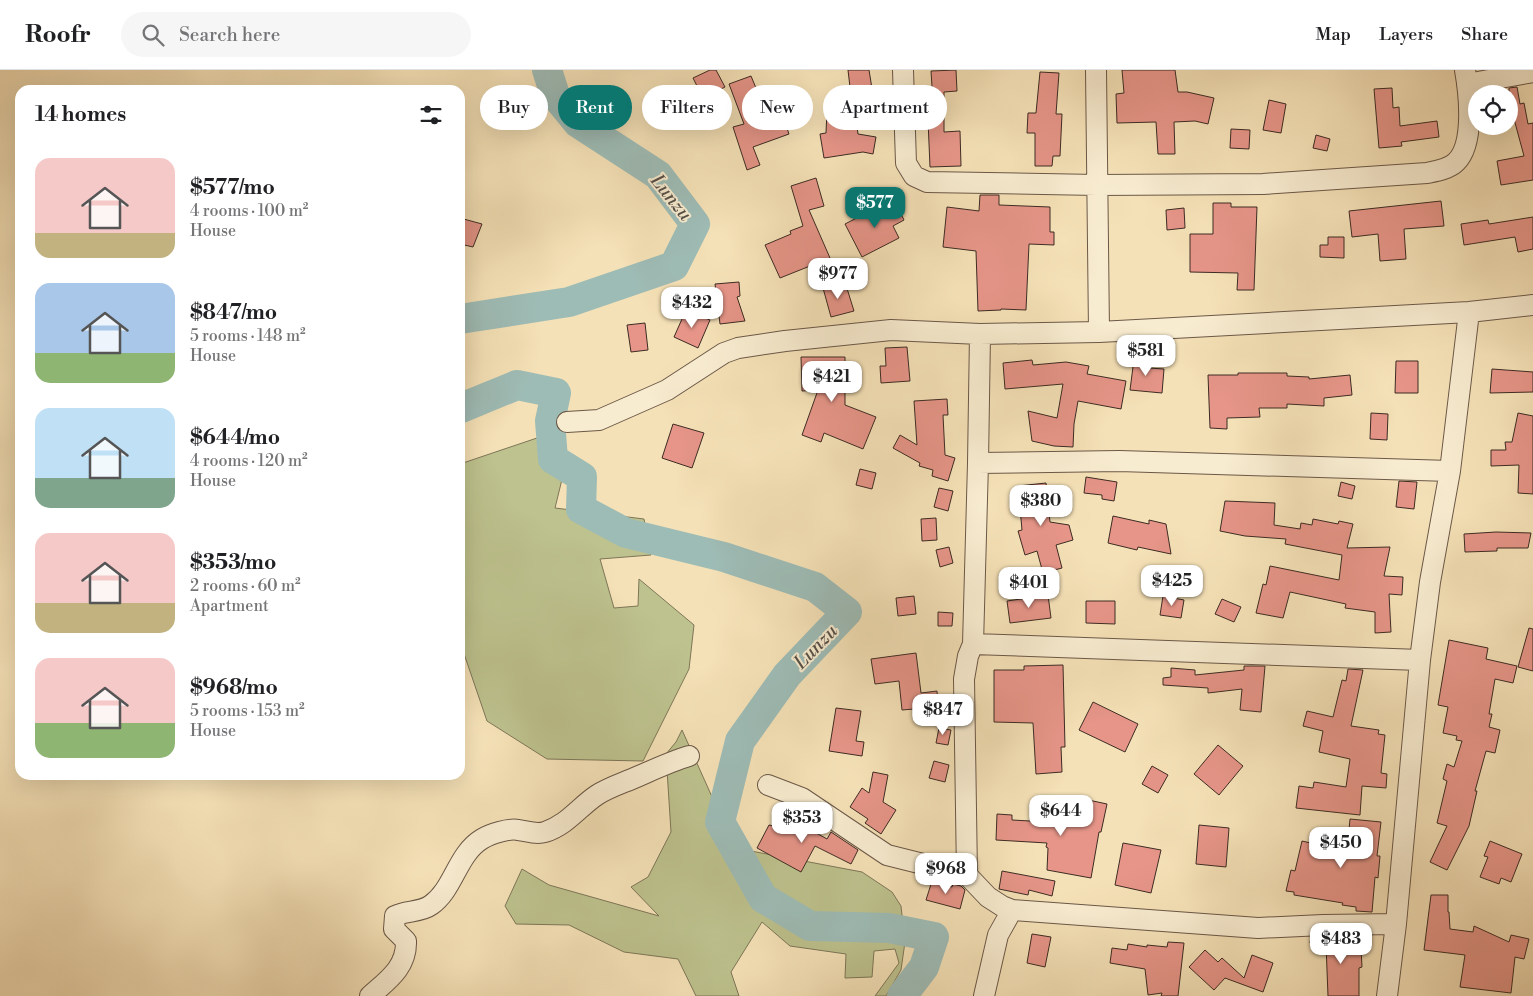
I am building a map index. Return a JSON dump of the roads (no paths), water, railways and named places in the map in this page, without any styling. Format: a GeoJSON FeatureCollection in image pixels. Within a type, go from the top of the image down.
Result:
{"type":"FeatureCollection","features":[{"type":"Feature","properties":{"kind":"street"},"geometry":{"type":"LineString","coordinates":[[902,70],[906,163],[914,176],[927,182],[1097,185],[1263,184],[1427,173],[1448,168],[1457,162],[1464,150],[1468,128],[1466,77],[1533,72]]}},
{"type":"Feature","properties":{"kind":"street"},"geometry":{"type":"LineString","coordinates":[[1096,70],[1099,332]]}},
{"type":"Feature","properties":{"kind":"street"},"geometry":{"type":"LineString","coordinates":[[567,422],[599,420],[667,390],[724,353],[738,348],[874,331],[904,330],[980,334],[1099,332],[1469,312],[1533,305]]}},
{"type":"Feature","properties":{"kind":"street"},"geometry":{"type":"LineString","coordinates":[[1387,996],[1396,924],[1420,660],[1430,582],[1450,471],[1469,312]]}},
{"type":"Feature","properties":{"kind":"street"},"geometry":{"type":"LineString","coordinates":[[968,874],[964,680],[965,666],[973,644],[980,334]]}},
{"type":"Feature","properties":{"kind":"street"},"geometry":{"type":"LineString","coordinates":[[978,464],[1119,461],[1450,471]]}},
{"type":"Feature","properties":{"kind":"street"},"geometry":{"type":"LineString","coordinates":[[973,644],[1420,660]]}},
{"type":"Feature","properties":{"kind":"street"},"geometry":{"type":"LineString","coordinates":[[370,996],[393,974],[404,960],[406,941],[394,929],[395,916],[431,906],[442,895],[461,861],[482,839],[513,830],[538,834],[546,832],[560,825],[597,795],[674,760],[689,756]]}},
{"type":"Feature","properties":{"kind":"street"},"geometry":{"type":"LineString","coordinates":[[768,785],[802,798],[887,855],[968,874],[988,897],[1012,910],[1258,928],[1396,924]]}},
{"type":"Feature","properties":{"kind":"street"},"geometry":{"type":"LineString","coordinates":[[984,996],[998,935],[1012,910]]}},
{"type":"Feature","properties":{"kind":"waterway","name":"Lunzu"},"geometry":{"type":"LineString","coordinates":[[465,318],[569,302],[674,266],[695,224],[658,175],[578,123],[555,95],[547,70]]}},
{"type":"Feature","properties":{"kind":"waterway","name":"Lunzu"},"geometry":{"type":"LineString","coordinates":[[465,406],[517,385],[556,393],[550,421],[553,459],[582,477],[581,509],[626,533],[724,557],[815,587],[847,612],[787,675],[740,741],[720,822],[763,898],[810,926],[889,928],[934,937],[924,967],[902,996]]}}]}
